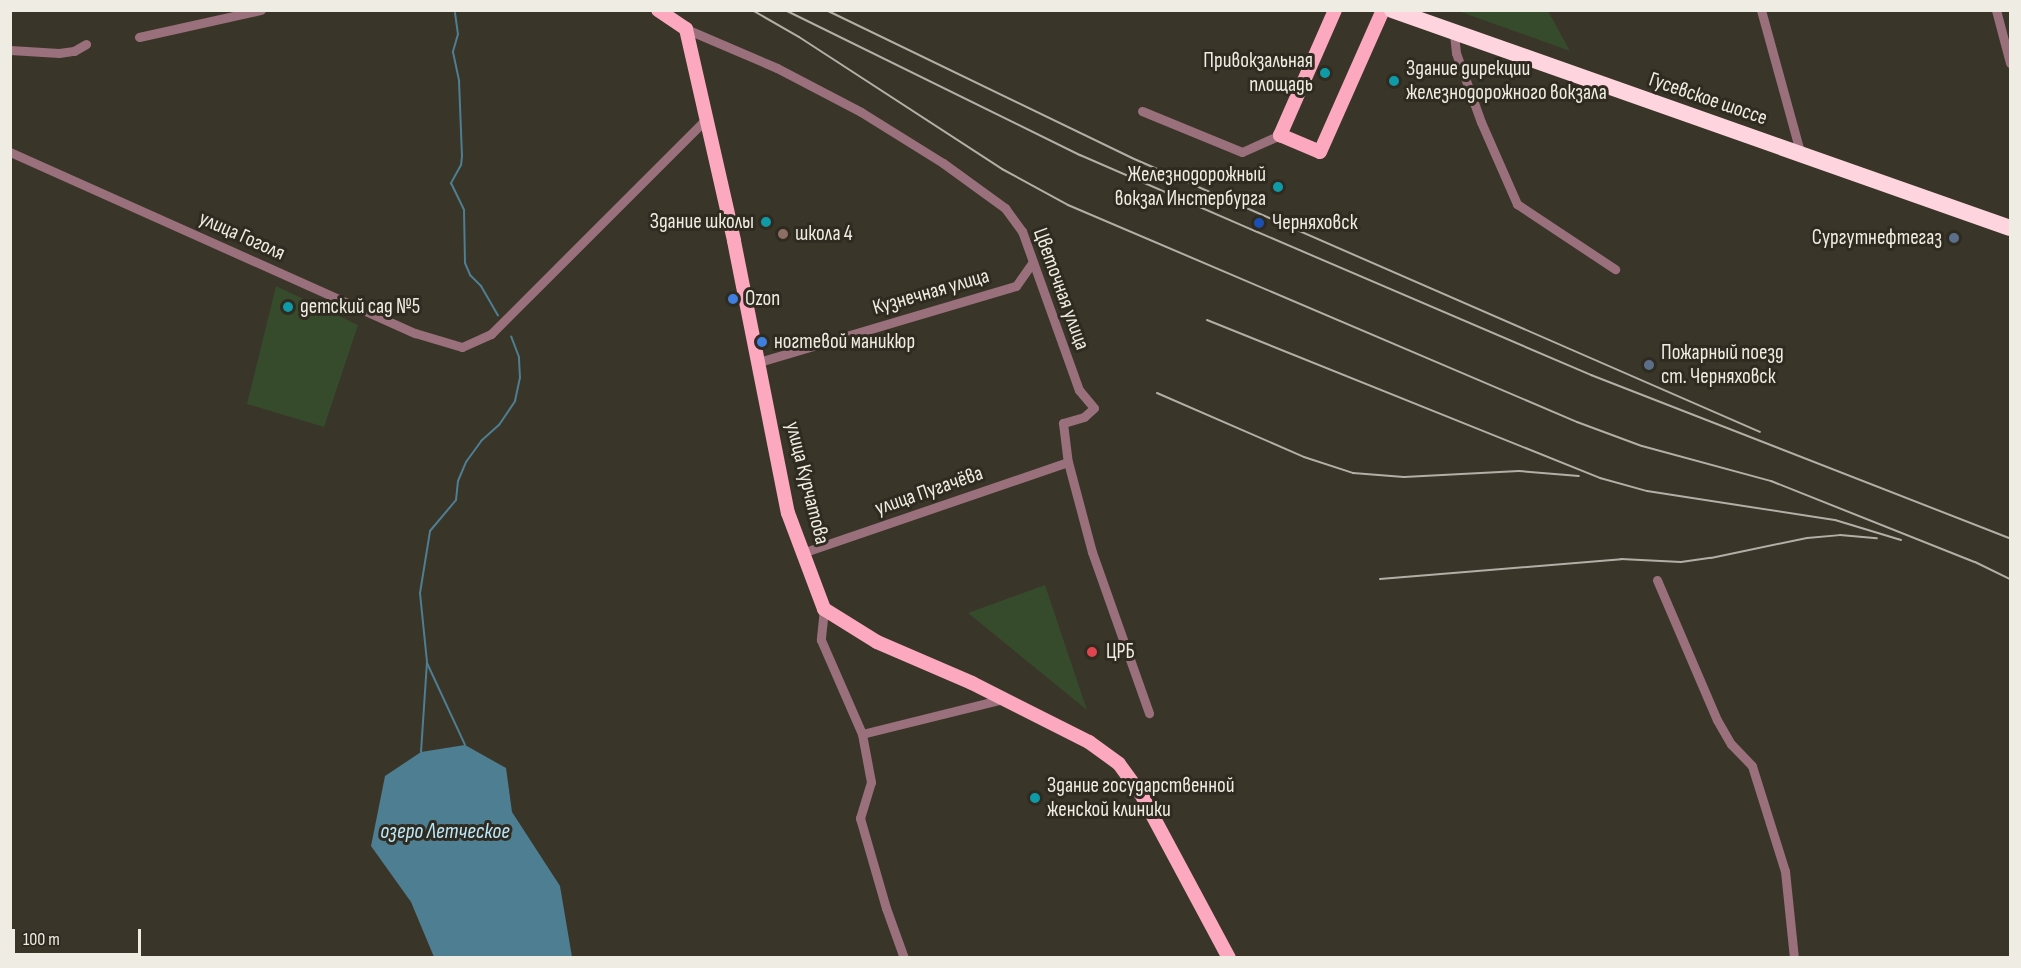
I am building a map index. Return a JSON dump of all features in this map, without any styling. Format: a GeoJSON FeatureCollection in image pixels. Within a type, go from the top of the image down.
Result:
{"type":"FeatureCollection","features":[{"type":"Feature","properties":{"kind":"highway","name":"Гусевское шоссе"},"geometry":{"type":"LineString","coordinates":[[1392,10],[1454,34],[2010,228]]}},
{"type":"Feature","properties":{"kind":"main road"},"geometry":{"type":"LineString","coordinates":[[658,10],[686,29]]}},
{"type":"Feature","properties":{"kind":"main road"},"geometry":{"type":"LineString","coordinates":[[1335,10],[1280,135],[1320,152],[1383,10]]}},
{"type":"Feature","properties":{"kind":"main road","name":"улица Курчатова"},"geometry":{"type":"LineString","coordinates":[[686,29],[759,362],[788,513],[824,609]]}},
{"type":"Feature","properties":{"kind":"main road"},"geometry":{"type":"LineString","coordinates":[[824,609],[878,642],[1003,699],[1089,742],[1119,764],[1142,794],[1228,957]]}},
{"type":"Feature","properties":{"kind":"street"},"geometry":{"type":"LineString","coordinates":[[139,37],[261,10]]}},
{"type":"Feature","properties":{"kind":"street"},"geometry":{"type":"LineString","coordinates":[[1761,10],[1801,155]]}},
{"type":"Feature","properties":{"kind":"street"},"geometry":{"type":"LineString","coordinates":[[1996,10],[2010,63]]}},
{"type":"Feature","properties":{"kind":"street","name":"Цветочная улица"},"geometry":{"type":"LineString","coordinates":[[686,29],[777,68],[861,112],[943,163],[1005,208],[1022,231],[1079,390],[1094,408],[1084,417],[1062,423],[1068,462],[1092,552],[1149,713]]}},
{"type":"Feature","properties":{"kind":"street"},"geometry":{"type":"LineString","coordinates":[[1454,34],[1456,53],[1517,204],[1616,270]]}},
{"type":"Feature","properties":{"kind":"street"},"geometry":{"type":"LineString","coordinates":[[10,50],[59,53],[74,51],[86,44]]}},
{"type":"Feature","properties":{"kind":"street"},"geometry":{"type":"LineString","coordinates":[[1143,111],[1242,152],[1280,135]]}},
{"type":"Feature","properties":{"kind":"street","name":"улица Гоголя"},"geometry":{"type":"LineString","coordinates":[[10,152],[415,333],[462,347],[491,334],[707,118]]}},
{"type":"Feature","properties":{"kind":"street","name":"Кузнечная улица"},"geometry":{"type":"LineString","coordinates":[[759,362],[1016,286],[1033,262]]}},
{"type":"Feature","properties":{"kind":"street","name":"улица Пугачёва"},"geometry":{"type":"LineString","coordinates":[[802,553],[1068,462]]}},
{"type":"Feature","properties":{"kind":"street"},"geometry":{"type":"LineString","coordinates":[[1658,580],[1717,720],[1731,744],[1752,766],[1785,871],[1794,957]]}},
{"type":"Feature","properties":{"kind":"street"},"geometry":{"type":"LineString","coordinates":[[824,609],[821,640],[862,734],[871,782],[860,818],[903,957]]}},
{"type":"Feature","properties":{"kind":"street"},"geometry":{"type":"LineString","coordinates":[[862,734],[1003,699]]}},
{"type":"Feature","properties":{"kind":"green space"},"geometry":{"type":"Polygon","coordinates":[[[1458,11],[1548,11],[1570,51],[1458,11]]]}},
{"type":"Feature","properties":{"kind":"green space"},"geometry":{"type":"Polygon","coordinates":[[[276,286],[358,325],[324,427],[247,404],[276,286]]]}},
{"type":"Feature","properties":{"kind":"green space"},"geometry":{"type":"Polygon","coordinates":[[[1045,585],[1087,710],[968,613],[1045,585]]]}},
{"type":"Feature","properties":{"kind":"water","name":"озеро Летческое"},"geometry":{"type":"Polygon","coordinates":[[[465,745],[506,768],[512,812],[560,886],[572,957],[434,957],[411,902],[371,846],[385,776],[421,752],[465,745]]]}},
{"type":"Feature","properties":{"kind":"waterway"},"geometry":{"type":"LineString","coordinates":[[455,13],[458,34],[453,52],[459,81],[462,156],[461,165],[451,183],[464,210],[465,263],[470,275],[481,286],[498,316]]}},
{"type":"Feature","properties":{"kind":"waterway"},"geometry":{"type":"LineString","coordinates":[[421,752],[427,662],[420,593],[430,531],[456,500],[458,481],[466,462],[481,441],[499,425],[515,401],[520,378],[519,357],[511,336]]}},
{"type":"Feature","properties":{"kind":"waterway"},"geometry":{"type":"LineString","coordinates":[[427,663],[465,745]]}},
{"type":"Feature","properties":{"kind":"railway"},"geometry":{"type":"LineString","coordinates":[[752,10],[799,37],[1002,169],[1068,205],[1577,422],[1642,446],[1771,481],[1975,562],[2010,579]]}},
{"type":"Feature","properties":{"kind":"railway"},"geometry":{"type":"LineString","coordinates":[[785,10],[1080,155],[1255,231],[1591,375],[2010,538]]}},
{"type":"Feature","properties":{"kind":"railway"},"geometry":{"type":"LineString","coordinates":[[826,10],[1132,158],[1760,432]]}},
{"type":"Feature","properties":{"kind":"railway"},"geometry":{"type":"LineString","coordinates":[[1207,320],[1600,478],[1647,491],[1835,520],[1901,540]]}},
{"type":"Feature","properties":{"kind":"railway"},"geometry":{"type":"LineString","coordinates":[[1157,393],[1304,457],[1353,473],[1404,477],[1519,471],[1579,476]]}},
{"type":"Feature","properties":{"kind":"railway"},"geometry":{"type":"LineString","coordinates":[[1380,579],[1621,559],[1681,562],[1807,538],[1840,535],[1877,538]]}},
{"type":"Feature","properties":{"kind":"place","name":"Привокзальная площадь"},"geometry":{"type":"Point","coordinates":[1325,73]}},
{"type":"Feature","properties":{"kind":"place","name":"Здание дирекции железнодорожного вокзала"},"geometry":{"type":"Point","coordinates":[1394,81]}},
{"type":"Feature","properties":{"kind":"place","name":"Железнодорожный вокзал Инстербурга"},"geometry":{"type":"Point","coordinates":[1278,187]}},
{"type":"Feature","properties":{"kind":"place","name":"Здание школы"},"geometry":{"type":"Point","coordinates":[766,222]}},
{"type":"Feature","properties":{"kind":"place","name":"Черняховск"},"geometry":{"type":"Point","coordinates":[1259,223]}},
{"type":"Feature","properties":{"kind":"place","name":"школа 4"},"geometry":{"type":"Point","coordinates":[783,234]}},
{"type":"Feature","properties":{"kind":"place","name":"Сургутнефтегаз"},"geometry":{"type":"Point","coordinates":[1954,238]}},
{"type":"Feature","properties":{"kind":"place","name":"Ozon"},"geometry":{"type":"Point","coordinates":[733,299]}},
{"type":"Feature","properties":{"kind":"place","name":"детский сад №5"},"geometry":{"type":"Point","coordinates":[288,307]}},
{"type":"Feature","properties":{"kind":"place","name":"ногтевой маникюр"},"geometry":{"type":"Point","coordinates":[762,342]}},
{"type":"Feature","properties":{"kind":"place","name":"Пожарный поезд ст. Черняховск"},"geometry":{"type":"Point","coordinates":[1649,365]}},
{"type":"Feature","properties":{"kind":"place","name":"ЦРБ"},"geometry":{"type":"Point","coordinates":[1092,652]}},
{"type":"Feature","properties":{"kind":"place","name":"Здание государственной женской клиники"},"geometry":{"type":"Point","coordinates":[1035,798]}}]}
